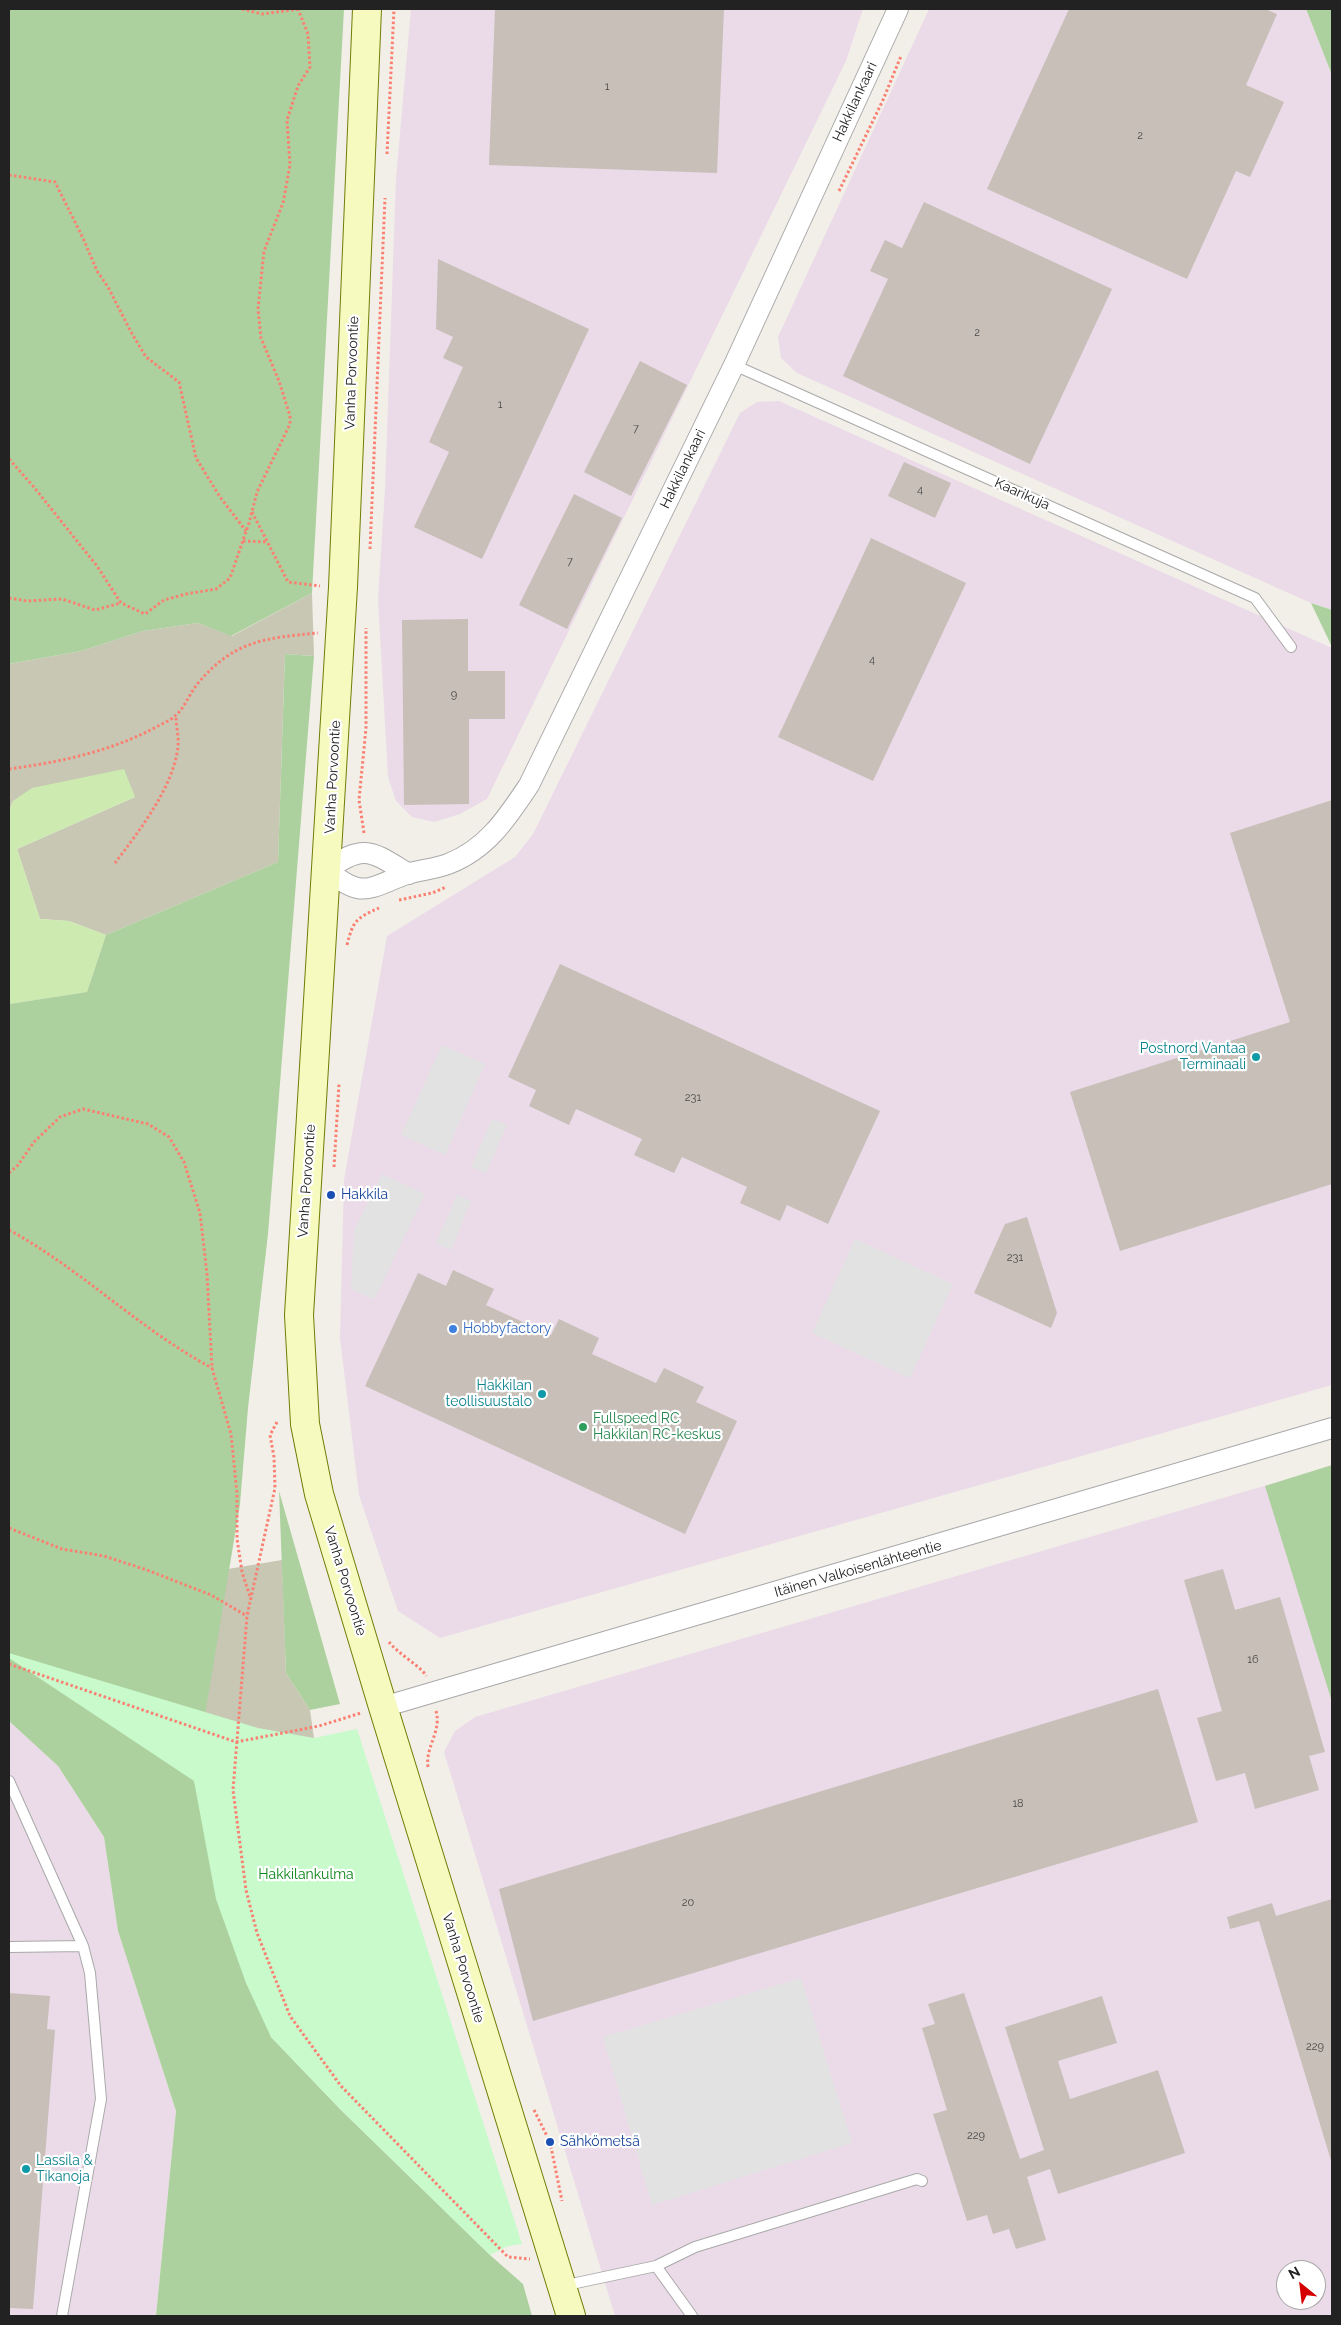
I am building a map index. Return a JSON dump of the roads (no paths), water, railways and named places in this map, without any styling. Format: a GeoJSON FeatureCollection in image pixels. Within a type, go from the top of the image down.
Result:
{"type":"FeatureCollection","features":[{"type":"Feature","properties":{"kind":"main road","name":"Vanha Porvoontie"},"geometry":{"type":"LineString","coordinates":[[367,9],[343,587],[354,628],[328,870],[299,1315],[305,1424],[319,1494],[571,2316]]}},
{"type":"Feature","properties":{"kind":"street","name":"Hakkilankaari"},"geometry":{"type":"LineString","coordinates":[[328,870],[343,884],[360,890],[409,874],[450,864],[476,849],[500,828],[529,785],[734,365],[898,9]]}},
{"type":"Feature","properties":{"kind":"street"},"geometry":{"type":"LineString","coordinates":[[328,870],[367,843],[375,855],[409,874]]}},
{"type":"Feature","properties":{"kind":"street","name":"Itäinen Valkoisenlähteentie"},"geometry":{"type":"LineString","coordinates":[[383,1707],[1332,1428]]}},
{"type":"Feature","properties":{"kind":"lane","name":"Kaarikuja"},"geometry":{"type":"LineString","coordinates":[[734,365],[1255,598],[1291,647]]}},
{"type":"Feature","properties":{"kind":"lane"},"geometry":{"type":"LineString","coordinates":[[9,1781],[83,1946],[90,1973],[101,2099],[62,2316]]}},
{"type":"Feature","properties":{"kind":"lane"},"geometry":{"type":"LineString","coordinates":[[9,1947],[83,1946]]}},
{"type":"Feature","properties":{"kind":"lane"},"geometry":{"type":"LineString","coordinates":[[561,2286],[656,2266],[695,2248],[918,2179],[922,2180]]}},
{"type":"Feature","properties":{"kind":"lane"},"geometry":{"type":"LineString","coordinates":[[656,2266],[692,2316]]}},
{"type":"Feature","properties":{"kind":"place","name":"Postnord Vantaa Terminaali"},"geometry":{"type":"Point","coordinates":[1256,1057]}},
{"type":"Feature","properties":{"kind":"place","name":"Hakkila"},"geometry":{"type":"Point","coordinates":[331,1195]}},
{"type":"Feature","properties":{"kind":"place","name":"Hobbyfactory"},"geometry":{"type":"Point","coordinates":[453,1329]}},
{"type":"Feature","properties":{"kind":"place","name":"Hakkilan teollisuustalo"},"geometry":{"type":"Point","coordinates":[542,1394]}},
{"type":"Feature","properties":{"kind":"place","name":"Fullspeed RC Hakkilan RC-keskus"},"geometry":{"type":"Point","coordinates":[583,1427]}},
{"type":"Feature","properties":{"kind":"place","name":"Sähkömetsä"},"geometry":{"type":"Point","coordinates":[550,2142]}},
{"type":"Feature","properties":{"kind":"place","name":"Lassila & Tikanoja"},"geometry":{"type":"Point","coordinates":[26,2169]}},
{"type":"Feature","properties":{"kind":"park label","name":"Hakkilankulma"},"geometry":{"type":"Point","coordinates":[306,1875]}}]}
